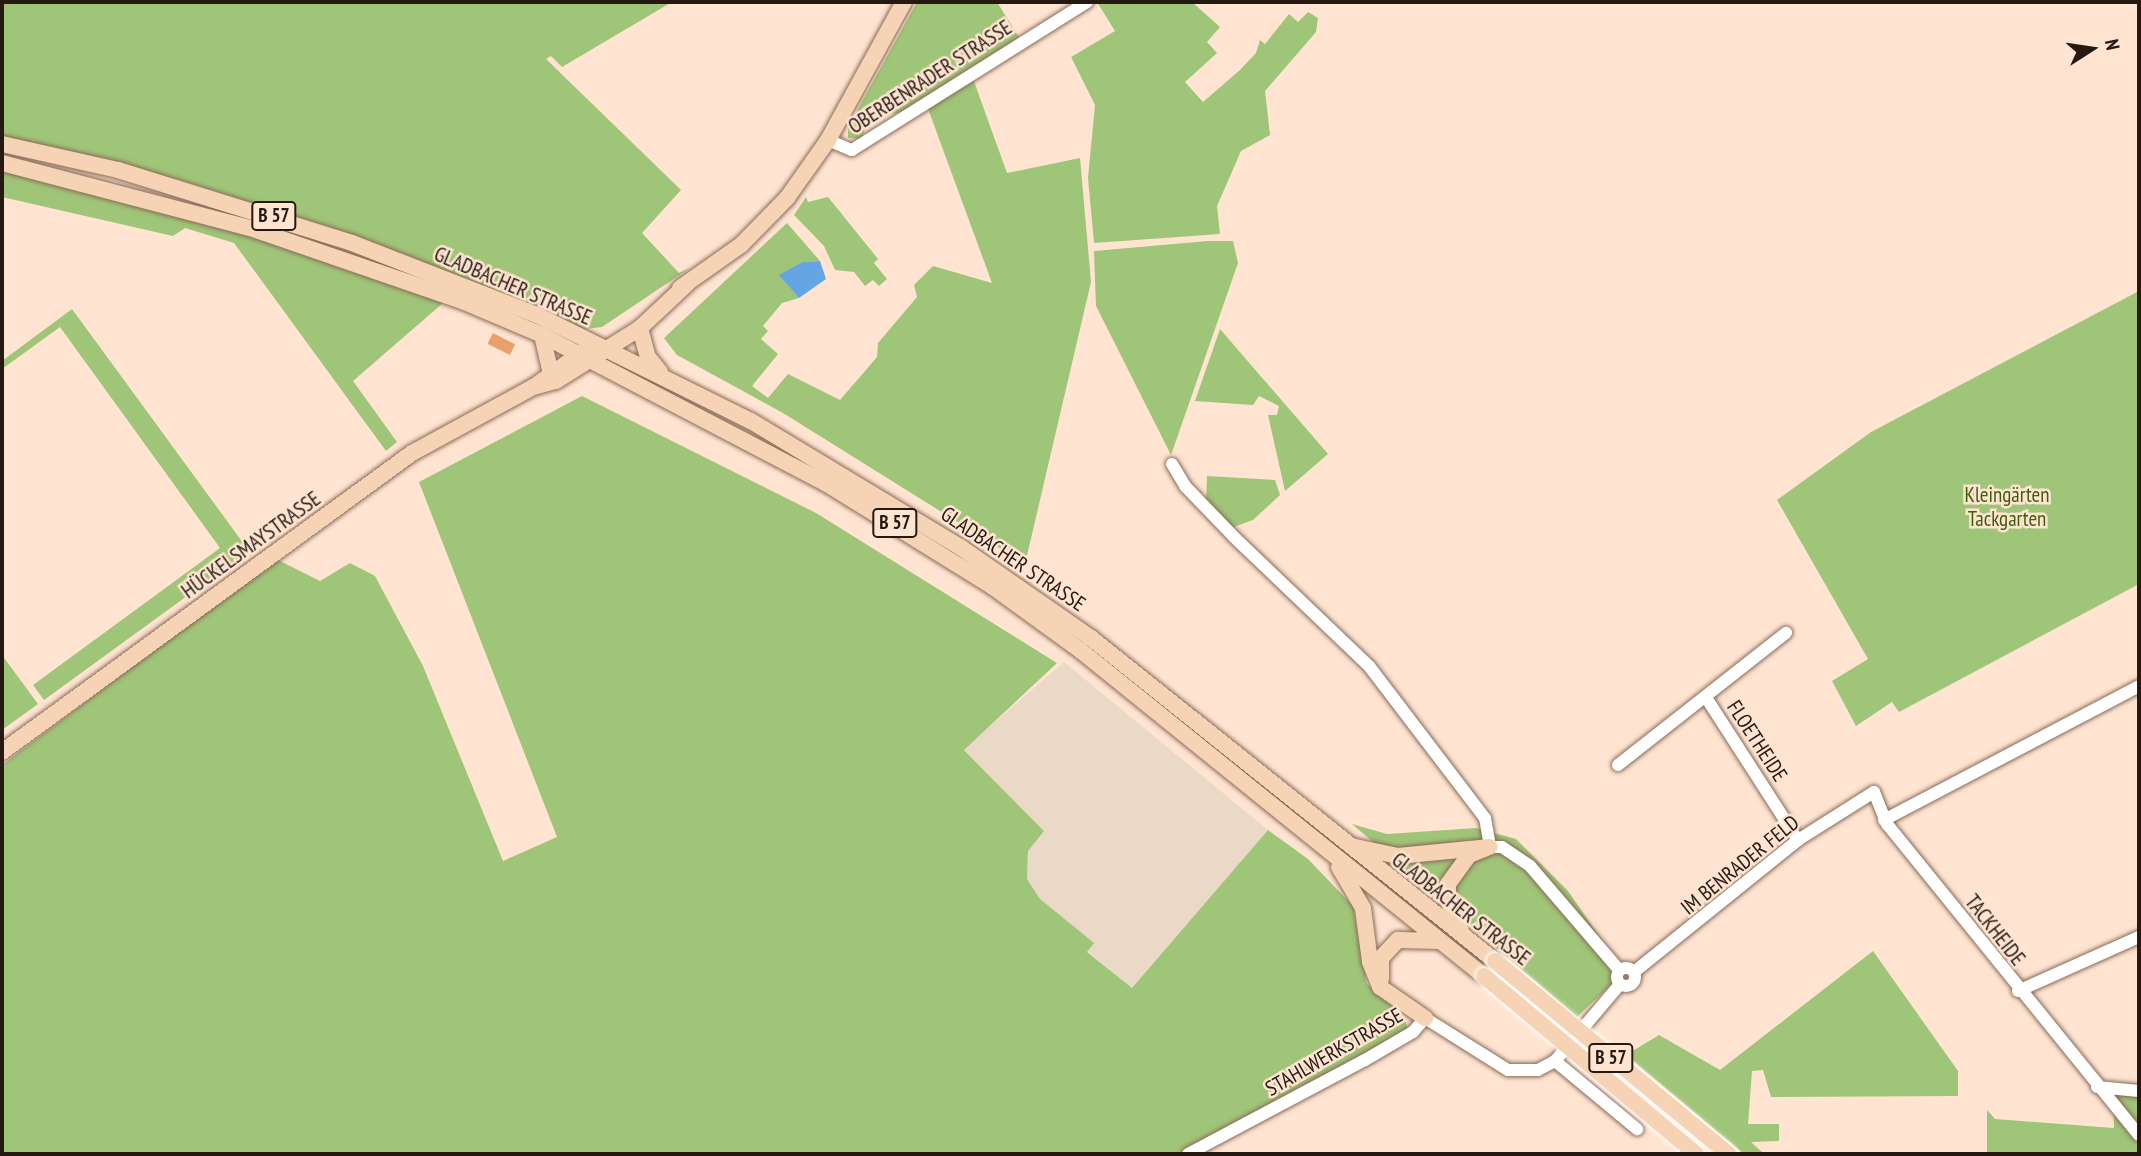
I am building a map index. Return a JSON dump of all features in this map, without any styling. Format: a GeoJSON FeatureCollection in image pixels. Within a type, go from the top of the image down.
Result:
{"type":"FeatureCollection","features":[{"type":"Feature","properties":{"kind":"main road","name":"HÜCKELSMAYSTRASSE"},"geometry":{"type":"LineString","coordinates":[[533,387],[556,381],[584,357],[757,231],[828,140],[904,2]]}},
{"type":"Feature","properties":{"kind":"main road","name":"GLADBACHER STRASSE"},"geometry":{"type":"LineString","coordinates":[[2,144],[254,209],[438,276],[601,346],[663,376],[836,470],[1001,574],[1150,684],[1441,941],[1696,1154]]}},
{"type":"Feature","properties":{"kind":"main road","name":"GLADBACHER STRASSE"},"geometry":{"type":"LineString","coordinates":[[2,163],[250,228],[542,335],[827,484],[993,587],[1090,658],[1337,850],[1495,961],[1728,1154]]}},
{"type":"Feature","properties":{"kind":"main road","name":"HÜCKELSMAYSTRASSE"},"geometry":{"type":"LineString","coordinates":[[601,346],[640,328],[687,284]]}},
{"type":"Feature","properties":{"kind":"main road"},"geometry":{"type":"LineString","coordinates":[[640,328],[648,357],[663,376]]}},
{"type":"Feature","properties":{"kind":"main road"},"geometry":{"type":"LineString","coordinates":[[542,335],[550,371]]}},
{"type":"Feature","properties":{"kind":"main road","name":"HÜCKELSMAYSTRASSE"},"geometry":{"type":"LineString","coordinates":[[2,752],[406,458],[533,387],[550,371],[584,357]]}},
{"type":"Feature","properties":{"kind":"main road"},"geometry":{"type":"LineString","coordinates":[[1425,1018],[1387,995],[1370,962],[1363,908],[1337,850],[1398,856],[1490,847]]}},
{"type":"Feature","properties":{"kind":"main road"},"geometry":{"type":"LineString","coordinates":[[1463,937],[1448,901],[1448,884],[1469,855],[1490,847]]}},
{"type":"Feature","properties":{"kind":"main road"},"geometry":{"type":"LineString","coordinates":[[1387,995],[1380,966],[1391,944],[1404,938],[1441,941]]}},
{"type":"Feature","properties":{"kind":"street","name":"OBERBENRADER STRASSE"},"geometry":{"type":"LineString","coordinates":[[828,140],[852,150],[1087,2]]}},
{"type":"Feature","properties":{"kind":"street"},"geometry":{"type":"LineString","coordinates":[[1172,464],[1215,518],[1369,666],[1485,818],[1490,847],[1502,847],[1530,866],[1619,970],[1620,984]]}},
{"type":"Feature","properties":{"kind":"street","name":"FLOETHEIDE"},"geometry":{"type":"LineString","coordinates":[[1618,765],[1707,699],[1786,633]]}},
{"type":"Feature","properties":{"kind":"street"},"geometry":{"type":"LineString","coordinates":[[1884,820],[2139,686]]}},
{"type":"Feature","properties":{"kind":"street","name":"FLOETHEIDE"},"geometry":{"type":"LineString","coordinates":[[1707,699],[1798,840]]}},
{"type":"Feature","properties":{"kind":"street","name":"TACKHEIDE"},"geometry":{"type":"LineString","coordinates":[[1874,792],[1884,820],[2018,991],[2139,1135]]}},
{"type":"Feature","properties":{"kind":"street","name":"IM BENRADER FELD"},"geometry":{"type":"LineString","coordinates":[[1620,984],[1633,983],[1633,972],[1798,840],[1874,792]]}},
{"type":"Feature","properties":{"kind":"street"},"geometry":{"type":"LineString","coordinates":[[2018,991],[2139,937]]}},
{"type":"Feature","properties":{"kind":"street"},"geometry":{"type":"LineString","coordinates":[[1619,970],[1633,972]]}},
{"type":"Feature","properties":{"kind":"street","name":"STAHLWERKSTRASSE"},"geometry":{"type":"LineString","coordinates":[[1188,1154],[1365,1060],[1413,1032],[1425,1018],[1508,1070],[1523,1073],[1555,1061],[1620,984]]}},
{"type":"Feature","properties":{"kind":"street"},"geometry":{"type":"LineString","coordinates":[[1555,1061],[1637,1129]]}},
{"type":"Feature","properties":{"kind":"street"},"geometry":{"type":"LineString","coordinates":[[2097,1087],[2139,1091]]}},
{"type":"Feature","properties":{"kind":"shaded area"},"geometry":{"type":"Polygon","coordinates":[[[1064,662],[1268,830],[1132,988],[1087,951],[1093,943],[1040,899],[1027,879],[1028,851],[1044,831],[964,749],[1064,662]]]}},
{"type":"Feature","properties":{"kind":"green space"},"geometry":{"type":"Polygon","coordinates":[[[2,2],[672,2],[562,67],[551,56],[546,59],[681,190],[642,233],[679,273],[690,268],[602,327],[585,329],[322,225],[179,180],[2,138],[2,2]]]}},
{"type":"Feature","properties":{"kind":"green space"},"geometry":{"type":"Polygon","coordinates":[[[917,2],[997,2],[1019,37],[902,112],[870,118],[861,139],[848,138],[848,127],[917,2]]]}},
{"type":"Feature","properties":{"kind":"green space"},"geometry":{"type":"Polygon","coordinates":[[[1097,2],[1192,2],[1220,27],[1207,42],[1217,53],[1185,82],[1203,102],[1240,70],[1256,53],[1260,40],[1265,44],[1289,14],[1298,22],[1308,12],[1318,18],[1316,32],[1265,91],[1270,135],[1241,151],[1217,206],[1220,234],[1094,243],[1088,178],[1095,105],[1071,57],[1115,31],[1097,2]]]}},
{"type":"Feature","properties":{"kind":"green space"},"geometry":{"type":"Polygon","coordinates":[[[972,76],[1007,173],[1080,158],[1091,282],[1025,564],[783,413],[677,355],[664,338],[787,223],[820,261],[802,262],[780,275],[799,298],[782,303],[763,326],[768,331],[761,339],[778,354],[752,386],[768,398],[788,374],[840,400],[877,357],[878,343],[917,297],[914,285],[933,266],[992,283],[927,106],[972,76]]]}},
{"type":"Feature","properties":{"kind":"green space"},"geometry":{"type":"Polygon","coordinates":[[[2,169],[224,227],[443,303],[353,381],[397,442],[386,451],[234,243],[185,228],[173,236],[2,197],[2,169]]]}},
{"type":"Feature","properties":{"kind":"green space"},"geometry":{"type":"Polygon","coordinates":[[[806,197],[808,202],[828,197],[878,259],[874,263],[887,279],[879,286],[873,280],[865,286],[854,272],[835,270],[824,246],[794,215],[806,197]]]}},
{"type":"Feature","properties":{"kind":"green space"},"geometry":{"type":"Polygon","coordinates":[[[1233,241],[1238,263],[1171,455],[1096,306],[1094,251],[1233,241]]]}},
{"type":"Feature","properties":{"kind":"green space","name":"Kleingärten Tackgarten"},"geometry":{"type":"Polygon","coordinates":[[[2139,291],[2139,584],[1899,712],[1892,702],[1856,726],[1832,681],[1868,659],[1777,500],[1871,432],[2139,291]]]}},
{"type":"Feature","properties":{"kind":"green space"},"geometry":{"type":"Polygon","coordinates":[[[72,309],[249,551],[44,700],[33,685],[220,548],[60,327],[2,369],[2,361],[72,309]]]}},
{"type":"Feature","properties":{"kind":"green space"},"geometry":{"type":"Polygon","coordinates":[[[1220,329],[1328,454],[1285,491],[1268,415],[1277,415],[1279,406],[1259,396],[1253,405],[1195,401],[1220,329]]]}},
{"type":"Feature","properties":{"kind":"green space"},"geometry":{"type":"Polygon","coordinates":[[[582,396],[816,513],[1057,663],[964,750],[1044,831],[1028,851],[1027,879],[1040,899],[1094,943],[1087,952],[1132,988],[1268,830],[1308,859],[1353,906],[1367,984],[1405,1017],[1408,1031],[1178,1154],[2,1154],[2,765],[276,559],[320,581],[350,563],[375,576],[423,666],[503,861],[557,837],[419,482],[582,396]]]}},
{"type":"Feature","properties":{"kind":"green space"},"geometry":{"type":"Polygon","coordinates":[[[1207,476],[1275,480],[1280,495],[1253,520],[1231,528],[1206,502],[1207,476]]]}},
{"type":"Feature","properties":{"kind":"green space"},"geometry":{"type":"Polygon","coordinates":[[[2,655],[38,704],[2,730],[2,655]]]}},
{"type":"Feature","properties":{"kind":"green space"},"geometry":{"type":"Polygon","coordinates":[[[1352,824],[1387,834],[1476,828],[1516,839],[1568,891],[1615,959],[1614,982],[1577,1017],[1352,824]]]}},
{"type":"Feature","properties":{"kind":"green space"},"geometry":{"type":"Polygon","coordinates":[[[1873,951],[1958,1071],[1958,1096],[1771,1097],[1763,1070],[1752,1071],[1748,1124],[1779,1124],[1779,1141],[1751,1142],[1764,1154],[1744,1154],[1626,1055],[1659,1035],[1720,1070],[1873,951]]]}},
{"type":"Feature","properties":{"kind":"green space"},"geometry":{"type":"Polygon","coordinates":[[[2113,1089],[2139,1089],[2139,1154],[1987,1154],[1987,1110],[1995,1119],[2114,1128],[2113,1089]]]}},
{"type":"Feature","properties":{"kind":"water"},"geometry":{"type":"Polygon","coordinates":[[[820,261],[826,279],[799,298],[779,275],[802,262],[820,261]]]}},
{"type":"Feature","properties":{"kind":"building"},"geometry":{"type":"Polygon","coordinates":[[[493,333],[515,344],[510,355],[488,344],[493,333]]]}}]}
